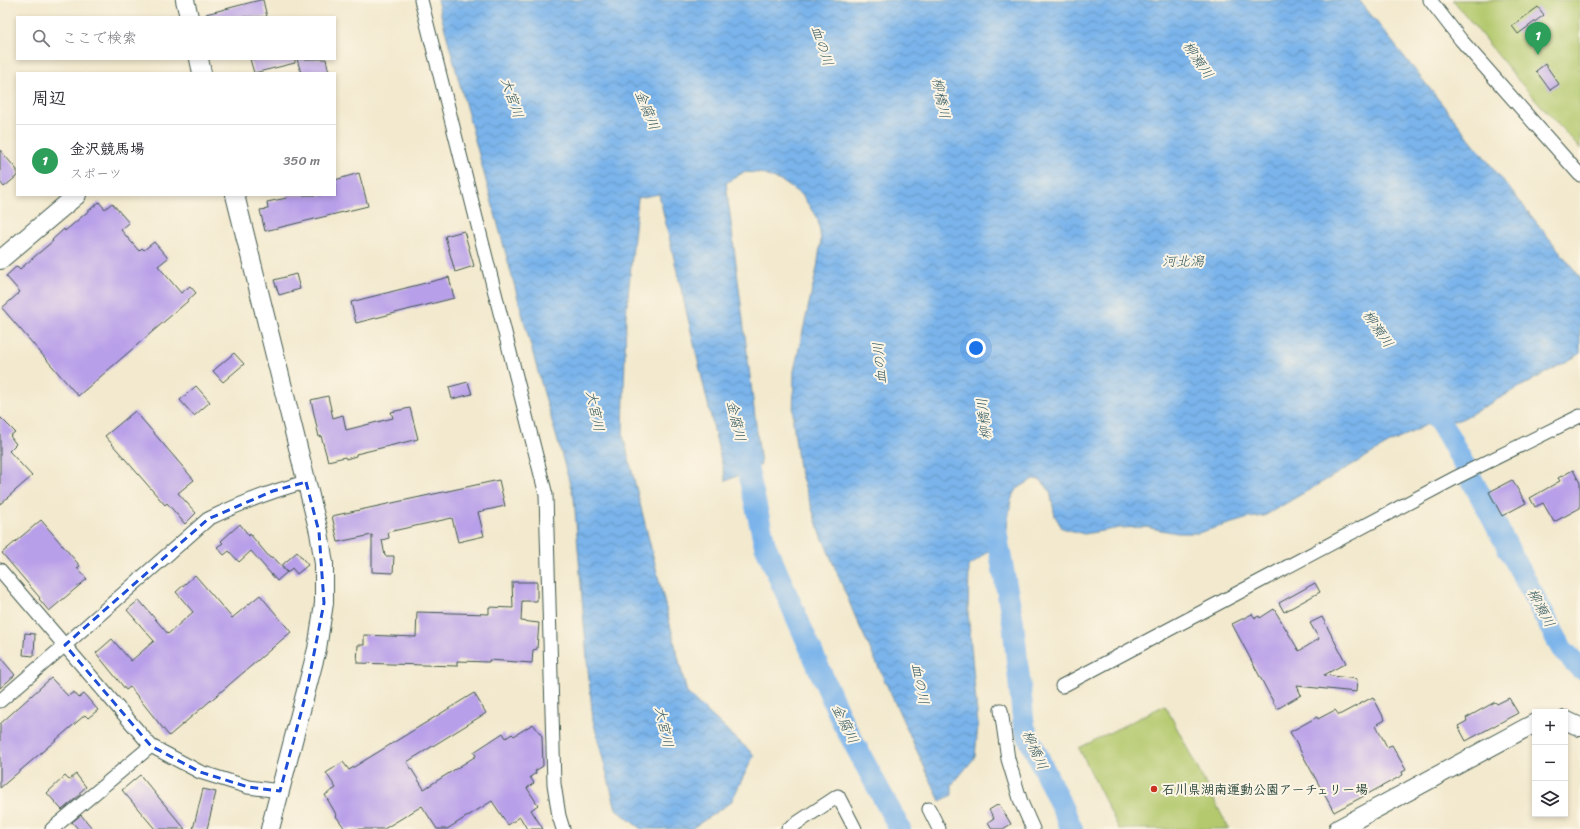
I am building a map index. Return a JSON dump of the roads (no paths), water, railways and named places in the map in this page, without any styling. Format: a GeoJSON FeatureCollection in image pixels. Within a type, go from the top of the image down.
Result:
{"type":"FeatureCollection","features":[{"type":"Feature","properties":{"kind":"street"},"geometry":{"type":"LineString","coordinates":[[185,0],[189,16]]}},
{"type":"Feature","properties":{"kind":"street"},"geometry":{"type":"LineString","coordinates":[[421,0],[546,495],[554,784],[559,816],[563,829]]}},
{"type":"Feature","properties":{"kind":"street"},"geometry":{"type":"LineString","coordinates":[[1430,0],[1462,40],[1580,175]]}},
{"type":"Feature","properties":{"kind":"street"},"geometry":{"type":"LineString","coordinates":[[199,60],[202,72]]}},
{"type":"Feature","properties":{"kind":"street"},"geometry":{"type":"LineString","coordinates":[[0,260],[76,196]]}},
{"type":"Feature","properties":{"kind":"street"},"geometry":{"type":"LineString","coordinates":[[236,196],[319,532],[324,564],[324,603],[317,649],[270,829]]}},
{"type":"Feature","properties":{"kind":"street"},"geometry":{"type":"LineString","coordinates":[[1062,686],[1457,477],[1580,416]]}},
{"type":"Feature","properties":{"kind":"street"},"geometry":{"type":"LineString","coordinates":[[0,701],[208,519],[236,505],[273,491],[306,482]]}},
{"type":"Feature","properties":{"kind":"street"},"geometry":{"type":"LineString","coordinates":[[0,570],[151,746],[200,772],[248,787],[280,791]]}},
{"type":"Feature","properties":{"kind":"street"},"geometry":{"type":"LineString","coordinates":[[1001,710],[1008,759],[1021,802],[1033,829]]}},
{"type":"Feature","properties":{"kind":"street"},"geometry":{"type":"LineString","coordinates":[[1568,721],[1580,727]]}},
{"type":"Feature","properties":{"kind":"street"},"geometry":{"type":"LineString","coordinates":[[1338,829],[1532,726]]}},
{"type":"Feature","properties":{"kind":"street"},"geometry":{"type":"LineString","coordinates":[[52,829],[151,746]]}},
{"type":"Feature","properties":{"kind":"street"},"geometry":{"type":"LineString","coordinates":[[788,829],[838,796],[855,829]]}},
{"type":"Feature","properties":{"kind":"street"},"geometry":{"type":"LineString","coordinates":[[929,809],[939,829]]}},
{"type":"Feature","properties":{"kind":"water","name":"河北潟"},"geometry":{"type":"Polygon","coordinates":[[[437,0],[1359,0],[1580,277],[1580,354],[1460,420],[1428,424],[1388,444],[1264,516],[1249,518],[1198,533],[1177,533],[1145,527],[1120,528],[1084,534],[1062,528],[1055,516],[1050,491],[1041,480],[1033,479],[1017,489],[1011,500],[1006,535],[969,566],[968,612],[978,725],[975,757],[952,785],[952,795],[940,801],[855,616],[818,527],[799,468],[793,421],[794,371],[817,268],[821,240],[818,220],[803,196],[783,182],[760,173],[744,172],[726,183],[761,465],[726,481],[659,194],[638,198],[626,315],[623,435],[687,693],[754,755],[731,802],[691,829],[641,829],[616,809],[593,720],[574,498],[538,372],[437,0]]]}},
{"type":"Feature","properties":{"kind":"waterway","name":"柳瀬川"},"geometry":{"type":"LineString","coordinates":[[1424,398],[1448,435],[1562,649],[1580,668]]}},
{"type":"Feature","properties":{"kind":"waterway","name":"金腐川"},"geometry":{"type":"LineString","coordinates":[[741,441],[765,545],[842,721],[900,829]]}},
{"type":"Feature","properties":{"kind":"waterway","name":"柳橋川"},"geometry":{"type":"LineString","coordinates":[[994,514],[1013,622],[1024,727],[1072,829]]}},
{"type":"Feature","properties":{"kind":"place","name":"金沢競馬場"},"geometry":{"type":"Point","coordinates":[1538,55]}},
{"type":"Feature","properties":{"kind":"place","name":"石川県湖南運動公園アーチェリー場"},"geometry":{"type":"Point","coordinates":[1154,789]}},
{"type":"Feature","properties":{"kind":"water label","name":"血の川"},"geometry":{"type":"Point","coordinates":[822,46]}},
{"type":"Feature","properties":{"kind":"water label","name":"大宮川"},"geometry":{"type":"Point","coordinates":[512,98]}},
{"type":"Feature","properties":{"kind":"water label","name":"血の川"},"geometry":{"type":"Point","coordinates":[880,363]}},
{"type":"Feature","properties":{"kind":"water label","name":"大宮川"},"geometry":{"type":"Point","coordinates":[595,411]}},
{"type":"Feature","properties":{"kind":"water label","name":"血の川"},"geometry":{"type":"Point","coordinates":[920,684]}},
{"type":"Feature","properties":{"kind":"water label","name":"大宮川"},"geometry":{"type":"Point","coordinates":[664,727]}}]}
